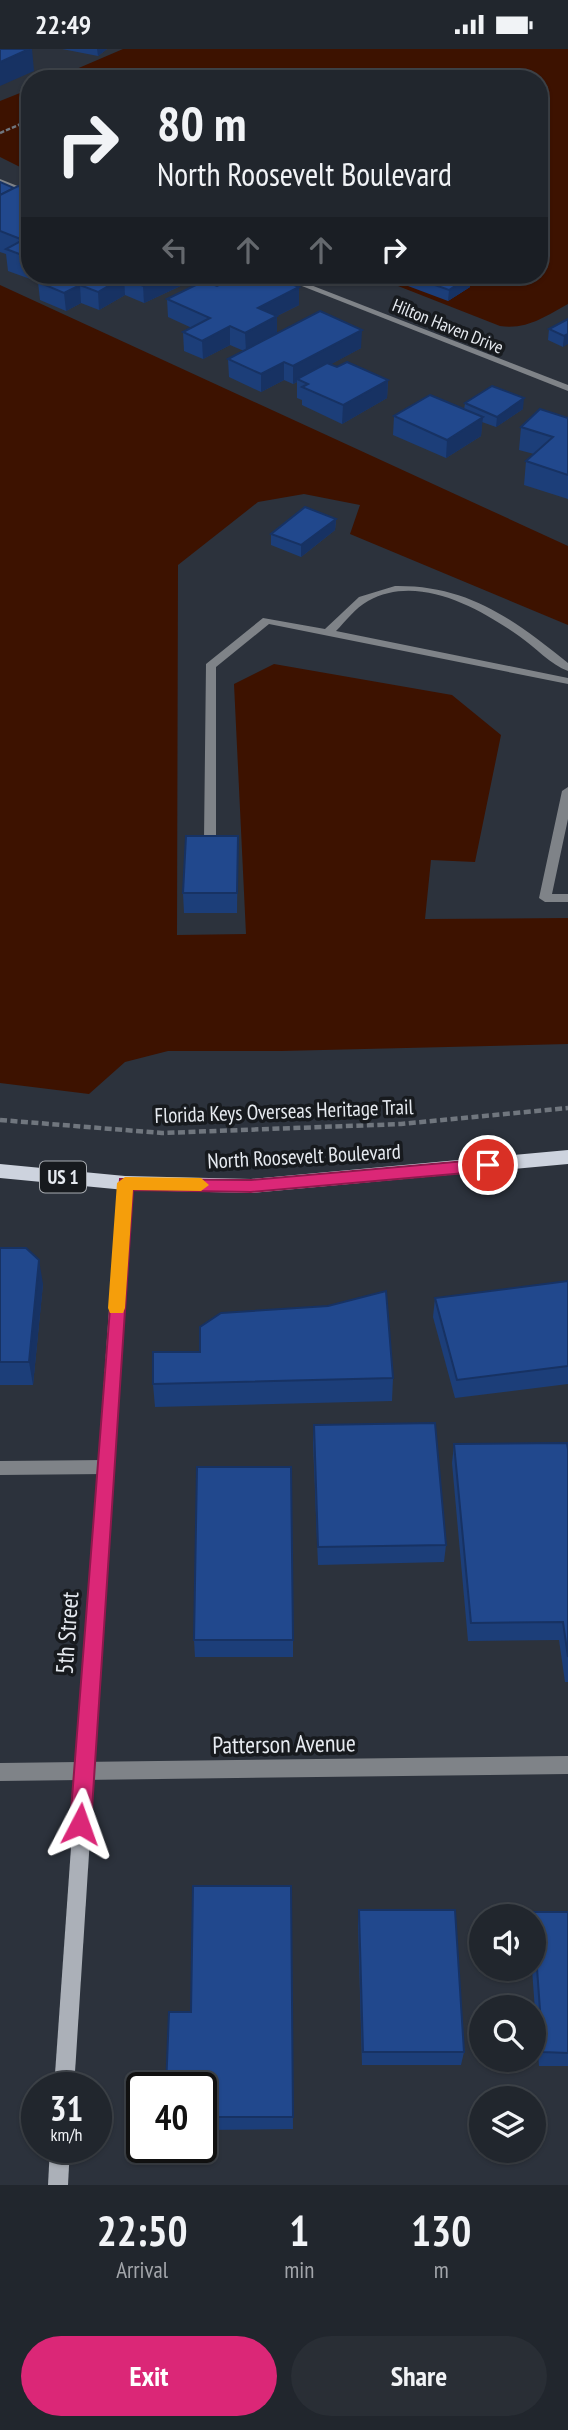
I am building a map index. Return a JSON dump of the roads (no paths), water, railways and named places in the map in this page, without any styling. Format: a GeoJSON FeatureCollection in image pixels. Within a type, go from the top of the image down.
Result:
{"type":"FeatureCollection","features":[{"type":"Feature","properties":{"kind":"main road","name":"North Roosevelt Boulevard"},"geometry":{"type":"LineString","coordinates":[[0,1171],[125,1183],[251,1186],[568,1157]]}},
{"type":"Feature","properties":{"kind":"street"},"geometry":{"type":"LineString","coordinates":[[0,180],[21,190]]}},
{"type":"Feature","properties":{"kind":"street","name":"Hilton Haven Drive"},"geometry":{"type":"LineString","coordinates":[[301,284],[568,388]]}},
{"type":"Feature","properties":{"kind":"street"},"geometry":{"type":"LineString","coordinates":[[328,632],[366,598],[384,592],[425,590],[463,601],[520,631],[568,668]]}},
{"type":"Feature","properties":{"kind":"street"},"geometry":{"type":"LineString","coordinates":[[210,840],[210,666],[267,620],[568,681]]}},
{"type":"Feature","properties":{"kind":"street"},"geometry":{"type":"LineString","coordinates":[[568,791],[545,898],[568,898]]}},
{"type":"Feature","properties":{"kind":"street","name":"5th Street"},"geometry":{"type":"LineString","coordinates":[[65,2072],[83,1771],[125,1183]]}},
{"type":"Feature","properties":{"kind":"street"},"geometry":{"type":"LineString","coordinates":[[0,1468],[106,1467]]}},
{"type":"Feature","properties":{"kind":"street","name":"Patterson Avenue"},"geometry":{"type":"LineString","coordinates":[[0,1772],[568,1765]]}},
{"type":"Feature","properties":{"kind":"street"},"geometry":{"type":"LineString","coordinates":[[58,2185],[59,2163]]}}]}
